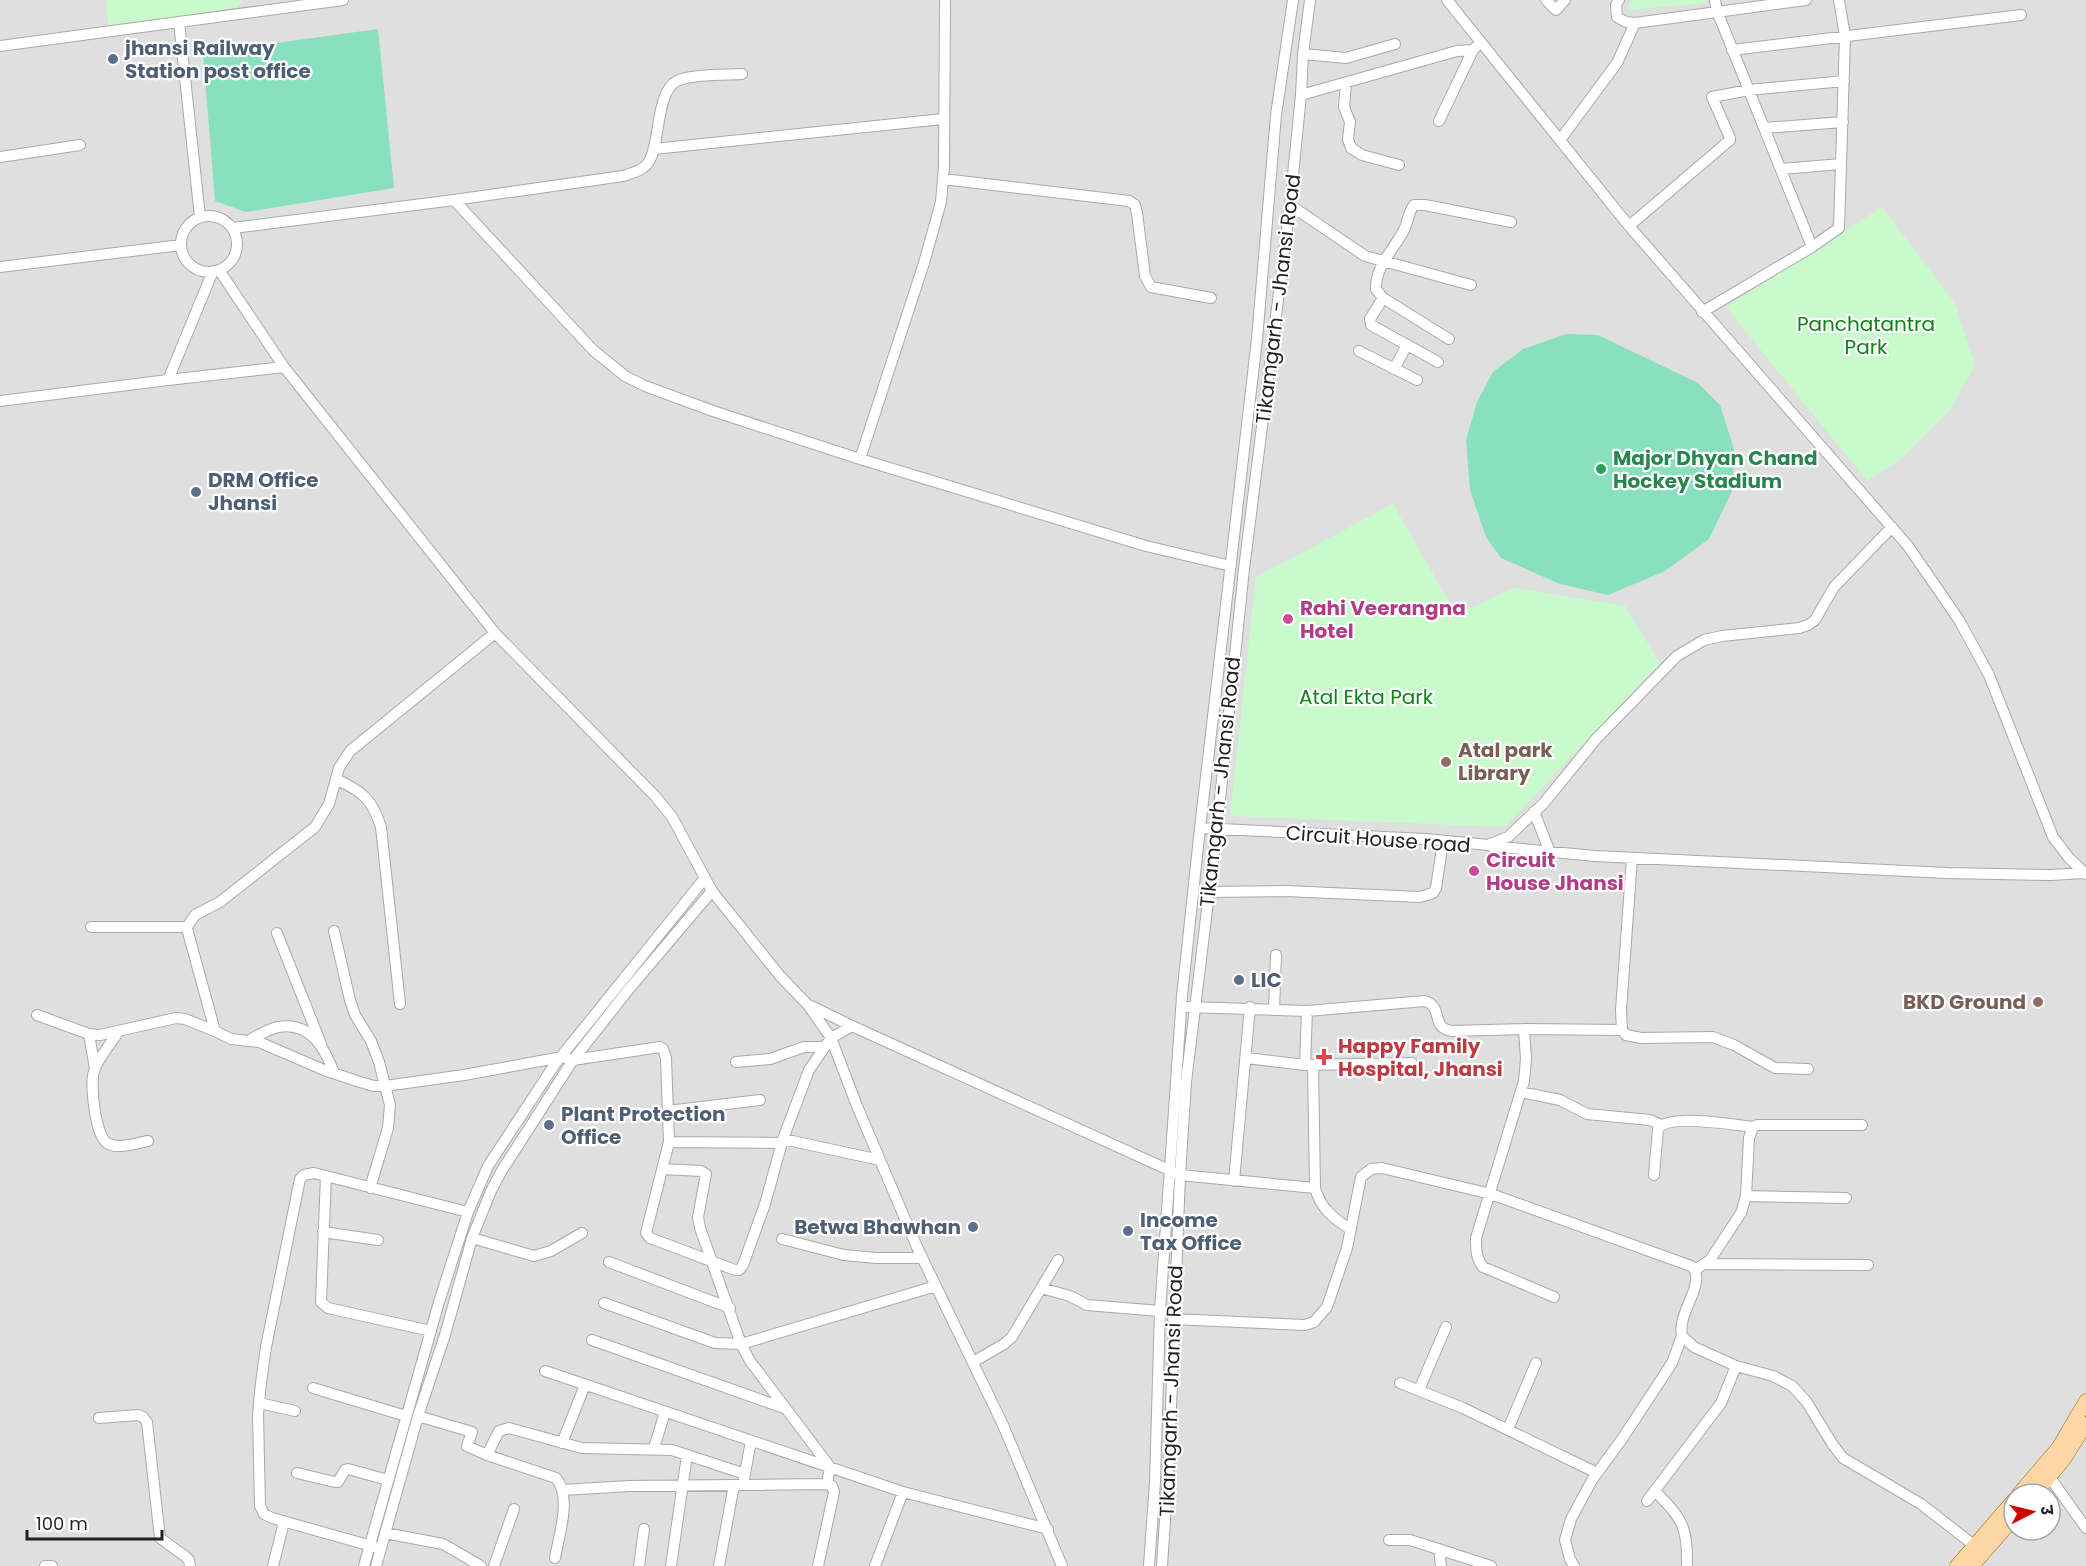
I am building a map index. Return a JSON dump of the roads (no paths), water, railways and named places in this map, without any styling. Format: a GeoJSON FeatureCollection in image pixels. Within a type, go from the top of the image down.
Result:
{"type":"FeatureCollection","features":[{"type":"Feature","properties":{"kind":"main road"},"geometry":{"type":"LineString","coordinates":[[2041,1482],[2086,1401]]}},
{"type":"Feature","properties":{"kind":"main road"},"geometry":{"type":"LineString","coordinates":[[2034,1482],[2078,1439],[2086,1424]]}},
{"type":"Feature","properties":{"kind":"main road"},"geometry":{"type":"LineString","coordinates":[[1958,1566],[2002,1514]]}},
{"type":"Feature","properties":{"kind":"main road"},"geometry":{"type":"LineString","coordinates":[[1972,1566],[2002,1532]]}},
{"type":"Feature","properties":{"kind":"street"},"geometry":{"type":"LineString","coordinates":[[0,46],[343,0]]}},
{"type":"Feature","properties":{"kind":"street"},"geometry":{"type":"LineString","coordinates":[[860,459],[932,237],[941,202],[945,0]]}},
{"type":"Feature","properties":{"kind":"street","name":"Tikamgarh - Jhansi Road"},"geometry":{"type":"LineString","coordinates":[[1162,1566],[1173,1319],[1175,1173],[1182,1007],[1200,828],[1257,339],[1276,115],[1293,0]]}},
{"type":"Feature","properties":{"kind":"street","name":"Tikamgarh - Jhansi Road"},"geometry":{"type":"LineString","coordinates":[[1149,1566],[1160,1311],[1194,1007],[1217,828],[1232,676],[1290,205],[1301,95],[1302,54],[1310,0]]}},
{"type":"Feature","properties":{"kind":"street"},"geometry":{"type":"LineString","coordinates":[[1447,0],[1629,226],[1892,527],[1934,583],[1972,642],[1989,675],[2053,837],[2069,858],[2085,873]]}},
{"type":"Feature","properties":{"kind":"street"},"geometry":{"type":"LineString","coordinates":[[1546,0],[1556,10],[1565,0]]}},
{"type":"Feature","properties":{"kind":"street"},"geometry":{"type":"LineString","coordinates":[[1619,0],[1617,17],[1626,22],[1635,23],[1716,6],[1806,0]]}},
{"type":"Feature","properties":{"kind":"street"},"geometry":{"type":"LineString","coordinates":[[1702,312],[1812,247],[1839,228],[1845,36],[1839,0]]}},
{"type":"Feature","properties":{"kind":"street"},"geometry":{"type":"LineString","coordinates":[[1716,6],[1812,247]]}},
{"type":"Feature","properties":{"kind":"street"},"geometry":{"type":"LineString","coordinates":[[1732,50],[2020,15]]}},
{"type":"Feature","properties":{"kind":"street"},"geometry":{"type":"LineString","coordinates":[[179,22],[200,217]]}},
{"type":"Feature","properties":{"kind":"street"},"geometry":{"type":"LineString","coordinates":[[1560,140],[1617,63],[1635,23]]}},
{"type":"Feature","properties":{"kind":"street"},"geometry":{"type":"LineString","coordinates":[[1439,121],[1473,50],[1482,42]]}},
{"type":"Feature","properties":{"kind":"street"},"geometry":{"type":"LineString","coordinates":[[1302,54],[1346,58],[1395,44]]}},
{"type":"Feature","properties":{"kind":"street"},"geometry":{"type":"LineString","coordinates":[[1301,95],[1457,51],[1473,50]]}},
{"type":"Feature","properties":{"kind":"street"},"geometry":{"type":"LineString","coordinates":[[233,228],[454,201],[637,172],[647,164],[654,149],[663,103],[670,87],[676,81],[686,78],[742,74]]}},
{"type":"Feature","properties":{"kind":"street"},"geometry":{"type":"LineString","coordinates":[[1629,226],[1730,140],[1712,97],[1749,90],[1844,81]]}},
{"type":"Feature","properties":{"kind":"street"},"geometry":{"type":"LineString","coordinates":[[1346,83],[1344,107],[1350,122],[1348,139],[1352,148],[1362,155],[1399,165]]}},
{"type":"Feature","properties":{"kind":"street"},"geometry":{"type":"LineString","coordinates":[[654,149],[944,119]]}},
{"type":"Feature","properties":{"kind":"street"},"geometry":{"type":"LineString","coordinates":[[1764,128],[1843,122]]}},
{"type":"Feature","properties":{"kind":"street"},"geometry":{"type":"LineString","coordinates":[[0,157],[80,146]]}},
{"type":"Feature","properties":{"kind":"street"},"geometry":{"type":"LineString","coordinates":[[1781,169],[1842,164]]}},
{"type":"Feature","properties":{"kind":"street"},"geometry":{"type":"LineString","coordinates":[[943,179],[1129,201],[1135,205],[1145,276],[1151,287],[1211,298]]}},
{"type":"Feature","properties":{"kind":"street"},"geometry":{"type":"LineString","coordinates":[[454,201],[593,350],[624,376],[645,386],[713,411],[860,459],[1146,546],[1231,566]]}},
{"type":"Feature","properties":{"kind":"street"},"geometry":{"type":"LineString","coordinates":[[1290,205],[1353,249],[1383,262],[1471,285]]}},
{"type":"Feature","properties":{"kind":"street"},"geometry":{"type":"LineString","coordinates":[[1449,339],[1379,294],[1376,285],[1383,262],[1403,232],[1414,205],[1425,205],[1511,222]]}},
{"type":"Feature","properties":{"kind":"street"},"geometry":{"type":"LineString","coordinates":[[210,215],[219,217],[233,228],[237,238],[234,257],[228,265],[216,271],[195,268],[183,254],[182,236],[192,221],[200,217],[210,215]]}},
{"type":"Feature","properties":{"kind":"street"},"geometry":{"type":"LineString","coordinates":[[0,267],[181,245]]}},
{"type":"Feature","properties":{"kind":"street"},"geometry":{"type":"LineString","coordinates":[[216,271],[284,368],[495,633],[655,796],[672,817],[712,891],[780,976],[808,1005],[828,1042],[922,1258],[1003,1425],[1062,1566]]}},
{"type":"Feature","properties":{"kind":"street"},"geometry":{"type":"LineString","coordinates":[[168,380],[216,271]]}},
{"type":"Feature","properties":{"kind":"street"},"geometry":{"type":"LineString","coordinates":[[1383,298],[1370,323],[1374,328],[1438,362]]}},
{"type":"Feature","properties":{"kind":"street"},"geometry":{"type":"LineString","coordinates":[[1394,369],[1407,345]]}},
{"type":"Feature","properties":{"kind":"street"},"geometry":{"type":"LineString","coordinates":[[1359,351],[1417,380]]}},
{"type":"Feature","properties":{"kind":"street"},"geometry":{"type":"LineString","coordinates":[[0,401],[284,368]]}},
{"type":"Feature","properties":{"kind":"street"},"geometry":{"type":"LineString","coordinates":[[1239,485],[1255,487]]}},
{"type":"Feature","properties":{"kind":"street","name":"Circuit House road"},"geometry":{"type":"LineString","coordinates":[[1200,828],[1488,845],[1508,837],[1544,803],[1596,739],[1677,656],[1704,640],[1808,625],[1815,620],[1834,587],[1845,574],[1892,527]]}},
{"type":"Feature","properties":{"kind":"street"},"geometry":{"type":"LineString","coordinates":[[215,1031],[187,927],[195,915],[220,902],[315,827],[329,804],[339,768],[350,751],[495,633]]}},
{"type":"Feature","properties":{"kind":"street"},"geometry":{"type":"LineString","coordinates":[[336,780],[357,789],[368,799],[376,811],[381,827],[400,1004]]}},
{"type":"Feature","properties":{"kind":"street"},"geometry":{"type":"LineString","coordinates":[[1534,812],[1550,852]]}},
{"type":"Feature","properties":{"kind":"street"},"geometry":{"type":"LineString","coordinates":[[1209,892],[1286,891],[1427,896],[1436,888],[1443,841]]}},
{"type":"Feature","properties":{"kind":"street"},"geometry":{"type":"LineString","coordinates":[[1488,845],[1632,858],[1947,873],[2050,875],[2085,873]]}},
{"type":"Feature","properties":{"kind":"street"},"geometry":{"type":"LineString","coordinates":[[1632,858],[1621,1010],[1622,1030],[1626,1035],[1641,1038],[1713,1037],[1734,1045],[1775,1068],[1808,1069]]}},
{"type":"Feature","properties":{"kind":"street"},"geometry":{"type":"LineString","coordinates":[[376,1566],[418,1416],[472,1238],[491,1191],[567,1059],[705,878]]}},
{"type":"Feature","properties":{"kind":"street"},"geometry":{"type":"LineString","coordinates":[[364,1566],[439,1302],[468,1212],[488,1166],[539,1086],[567,1059],[712,891]]}},
{"type":"Feature","properties":{"kind":"street"},"geometry":{"type":"LineString","coordinates":[[91,927],[187,927]]}},
{"type":"Feature","properties":{"kind":"street"},"geometry":{"type":"LineString","coordinates":[[334,931],[350,1000],[355,1015],[375,1051],[390,1105],[390,1118],[370,1188]]}},
{"type":"Feature","properties":{"kind":"street"},"geometry":{"type":"LineString","coordinates":[[277,933],[334,1073]]}},
{"type":"Feature","properties":{"kind":"street"},"geometry":{"type":"LineString","coordinates":[[1274,1009],[1276,955]]}},
{"type":"Feature","properties":{"kind":"street"},"geometry":{"type":"LineString","coordinates":[[1182,1007],[1307,1011],[1425,1001],[1435,1008],[1440,1026],[1444,1030],[1622,1030]]}},
{"type":"Feature","properties":{"kind":"street"},"geometry":{"type":"LineString","coordinates":[[808,1005],[1175,1173],[1315,1188]]}},
{"type":"Feature","properties":{"kind":"street"},"geometry":{"type":"LineString","coordinates":[[1234,1180],[1250,1008]]}},
{"type":"Feature","properties":{"kind":"street"},"geometry":{"type":"LineString","coordinates":[[1307,1011],[1315,1188],[1322,1207],[1333,1218],[1350,1229]]}},
{"type":"Feature","properties":{"kind":"street"},"geometry":{"type":"LineString","coordinates":[[37,1015],[88,1034],[100,1035],[176,1018],[185,1019],[231,1039],[259,1042],[334,1073],[374,1086],[464,1076],[660,1047],[666,1058],[669,1142],[646,1228],[648,1236],[735,1270],[741,1268],[765,1204],[782,1141],[809,1070],[828,1042]]}},
{"type":"Feature","properties":{"kind":"street"},"geometry":{"type":"LineString","coordinates":[[736,1062],[777,1057],[804,1047],[828,1042],[852,1026]]}},
{"type":"Feature","properties":{"kind":"street"},"geometry":{"type":"LineString","coordinates":[[248,1041],[277,1027],[288,1027],[311,1034],[321,1044]]}},
{"type":"Feature","properties":{"kind":"street"},"geometry":{"type":"LineString","coordinates":[[1524,1029],[1526,1068],[1521,1092],[1479,1229],[1477,1259],[1483,1268],[1554,1297]]}},
{"type":"Feature","properties":{"kind":"street"},"geometry":{"type":"LineString","coordinates":[[95,1069],[118,1032]]}},
{"type":"Feature","properties":{"kind":"street"},"geometry":{"type":"LineString","coordinates":[[88,1034],[95,1069],[92,1091],[100,1133],[106,1142],[124,1146],[148,1141]]}},
{"type":"Feature","properties":{"kind":"street"},"geometry":{"type":"LineString","coordinates":[[1246,1058],[1309,1065],[1412,1062]]}},
{"type":"Feature","properties":{"kind":"street"},"geometry":{"type":"LineString","coordinates":[[1521,1092],[1560,1100],[1587,1114],[1650,1120],[1661,1125],[1688,1121],[1753,1127],[1757,1125],[1862,1125]]}},
{"type":"Feature","properties":{"kind":"street"},"geometry":{"type":"LineString","coordinates":[[668,1111],[760,1100]]}},
{"type":"Feature","properties":{"kind":"street"},"geometry":{"type":"LineString","coordinates":[[1654,1175],[1657,1137],[1661,1125]]}},
{"type":"Feature","properties":{"kind":"street"},"geometry":{"type":"LineString","coordinates":[[1574,1566],[1565,1540],[1571,1519],[1597,1473],[1672,1363],[1682,1336],[1681,1323],[1700,1267],[1716,1252],[1741,1213],[1746,1196],[1749,1138],[1753,1127]]}},
{"type":"Feature","properties":{"kind":"street"},"geometry":{"type":"LineString","coordinates":[[669,1142],[782,1141],[880,1160]]}},
{"type":"Feature","properties":{"kind":"street"},"geometry":{"type":"LineString","coordinates":[[1173,1319],[1305,1325],[1314,1322],[1327,1307],[1347,1248],[1361,1177],[1371,1169],[1382,1168],[1491,1194],[1700,1267],[1868,1265]]}},
{"type":"Feature","properties":{"kind":"street"},"geometry":{"type":"LineString","coordinates":[[662,1170],[702,1171],[706,1174],[698,1217],[741,1344],[750,1361],[830,1467],[827,1484]]}},
{"type":"Feature","properties":{"kind":"street"},"geometry":{"type":"LineString","coordinates":[[381,1549],[264,1515],[260,1506],[259,1403],[266,1347],[300,1179],[308,1174],[326,1176],[468,1212]]}},
{"type":"Feature","properties":{"kind":"street"},"geometry":{"type":"LineString","coordinates":[[326,1176],[320,1295],[323,1306],[431,1331]]}},
{"type":"Feature","properties":{"kind":"street"},"geometry":{"type":"LineString","coordinates":[[1746,1196],[1846,1198]]}},
{"type":"Feature","properties":{"kind":"street"},"geometry":{"type":"LineString","coordinates":[[323,1232],[378,1240]]}},
{"type":"Feature","properties":{"kind":"street"},"geometry":{"type":"LineString","coordinates":[[472,1238],[534,1256],[550,1251],[582,1233]]}},
{"type":"Feature","properties":{"kind":"street"},"geometry":{"type":"LineString","coordinates":[[782,1239],[853,1256],[922,1258]]}},
{"type":"Feature","properties":{"kind":"street"},"geometry":{"type":"LineString","coordinates":[[973,1362],[1004,1344],[1012,1336],[1058,1260]]}},
{"type":"Feature","properties":{"kind":"street"},"geometry":{"type":"LineString","coordinates":[[609,1262],[730,1308]]}},
{"type":"Feature","properties":{"kind":"street"},"geometry":{"type":"LineString","coordinates":[[604,1303],[715,1343],[741,1344],[936,1286]]}},
{"type":"Feature","properties":{"kind":"street"},"geometry":{"type":"LineString","coordinates":[[1041,1288],[1070,1296],[1087,1305],[1160,1311]]}},
{"type":"Feature","properties":{"kind":"street"},"geometry":{"type":"LineString","coordinates":[[439,1302],[453,1305]]}},
{"type":"Feature","properties":{"kind":"street"},"geometry":{"type":"LineString","coordinates":[[1419,1390],[1446,1328]]}},
{"type":"Feature","properties":{"kind":"street"},"geometry":{"type":"LineString","coordinates":[[1682,1336],[1694,1347],[1736,1365],[1773,1376],[1792,1386],[1806,1401],[1833,1445],[1844,1458],[1921,1504],[1975,1546]]}},
{"type":"Feature","properties":{"kind":"street"},"geometry":{"type":"LineString","coordinates":[[592,1340],[786,1408]]}},
{"type":"Feature","properties":{"kind":"street"},"geometry":{"type":"LineString","coordinates":[[1159,1343],[1172,1343]]}},
{"type":"Feature","properties":{"kind":"street"},"geometry":{"type":"LineString","coordinates":[[1508,1429],[1536,1363]]}},
{"type":"Feature","properties":{"kind":"street"},"geometry":{"type":"LineString","coordinates":[[1647,1501],[1721,1403],[1736,1365]]}},
{"type":"Feature","properties":{"kind":"street"},"geometry":{"type":"LineString","coordinates":[[545,1371],[903,1492],[1048,1530]]}},
{"type":"Feature","properties":{"kind":"street"},"geometry":{"type":"LineString","coordinates":[[1400,1383],[1508,1429],[1597,1473]]}},
{"type":"Feature","properties":{"kind":"street"},"geometry":{"type":"LineString","coordinates":[[562,1443],[585,1384]]}},
{"type":"Feature","properties":{"kind":"street"},"geometry":{"type":"LineString","coordinates":[[313,1388],[406,1416]]}},
{"type":"Feature","properties":{"kind":"street"},"geometry":{"type":"LineString","coordinates":[[411,1395],[424,1399]]}},
{"type":"Feature","properties":{"kind":"street"},"geometry":{"type":"LineString","coordinates":[[259,1403],[295,1411]]}},
{"type":"Feature","properties":{"kind":"street"},"geometry":{"type":"LineString","coordinates":[[654,1449],[665,1412]]}},
{"type":"Feature","properties":{"kind":"street"},"geometry":{"type":"LineString","coordinates":[[99,1418],[138,1416],[143,1417],[147,1422],[160,1538],[186,1557],[190,1566]]}},
{"type":"Feature","properties":{"kind":"street"},"geometry":{"type":"LineString","coordinates":[[418,1416],[472,1432],[467,1446],[556,1478],[563,1490],[564,1501],[555,1558]]}},
{"type":"Feature","properties":{"kind":"street"},"geometry":{"type":"LineString","coordinates":[[487,1455],[499,1431],[509,1428],[562,1443],[597,1449],[672,1450],[741,1481]]}},
{"type":"Feature","properties":{"kind":"street"},"geometry":{"type":"LineString","coordinates":[[719,1566],[751,1441]]}},
{"type":"Feature","properties":{"kind":"street"},"geometry":{"type":"LineString","coordinates":[[670,1566],[687,1455]]}},
{"type":"Feature","properties":{"kind":"street"},"geometry":{"type":"LineString","coordinates":[[297,1473],[338,1482],[345,1470],[350,1469],[388,1480]]}},
{"type":"Feature","properties":{"kind":"street"},"geometry":{"type":"LineString","coordinates":[[2046,1473],[2086,1528]]}},
{"type":"Feature","properties":{"kind":"street"},"geometry":{"type":"LineString","coordinates":[[563,1490],[741,1481],[827,1484],[832,1486],[834,1492],[818,1566]]}},
{"type":"Feature","properties":{"kind":"street"},"geometry":{"type":"LineString","coordinates":[[1655,1491],[1675,1510],[1684,1525],[1688,1548],[1687,1566]]}},
{"type":"Feature","properties":{"kind":"street"},"geometry":{"type":"LineString","coordinates":[[879,1565],[903,1492]]}},
{"type":"Feature","properties":{"kind":"street"},"geometry":{"type":"LineString","coordinates":[[494,1566],[514,1509]]}},
{"type":"Feature","properties":{"kind":"street"},"geometry":{"type":"LineString","coordinates":[[273,1566],[284,1522]]}},
{"type":"Feature","properties":{"kind":"street"},"geometry":{"type":"LineString","coordinates":[[1152,1527],[1165,1528]]}},
{"type":"Feature","properties":{"kind":"street"},"geometry":{"type":"LineString","coordinates":[[639,1566],[644,1529]]}},
{"type":"Feature","properties":{"kind":"street"},"geometry":{"type":"LineString","coordinates":[[385,1533],[443,1544],[481,1566]]}},
{"type":"Feature","properties":{"kind":"street"},"geometry":{"type":"LineString","coordinates":[[1389,1540],[1410,1540],[1491,1566]]}},
{"type":"Feature","properties":{"kind":"street"},"geometry":{"type":"LineString","coordinates":[[1439,1549],[1441,1566]]}},
{"type":"Feature","properties":{"kind":"street"},"geometry":{"type":"LineString","coordinates":[[45,1566],[52,1566]]}},
{"type":"Feature","properties":{"kind":"place","name":"jhansi Railway Station post office"},"geometry":{"type":"Point","coordinates":[113,59]}},
{"type":"Feature","properties":{"kind":"place","name":"Major Dhyan Chand Hockey Stadium"},"geometry":{"type":"Point","coordinates":[1601,469]}},
{"type":"Feature","properties":{"kind":"place","name":"DRM Office Jhansi"},"geometry":{"type":"Point","coordinates":[196,492]}},
{"type":"Feature","properties":{"kind":"place","name":"Rahi Veerangna Hotel"},"geometry":{"type":"Point","coordinates":[1288,619]}},
{"type":"Feature","properties":{"kind":"place","name":"Atal park Library"},"geometry":{"type":"Point","coordinates":[1446,762]}},
{"type":"Feature","properties":{"kind":"place","name":"Circuit House Jhansi"},"geometry":{"type":"Point","coordinates":[1474,871]}},
{"type":"Feature","properties":{"kind":"place","name":"LIC"},"geometry":{"type":"Point","coordinates":[1239,980]}},
{"type":"Feature","properties":{"kind":"place","name":"BKD Ground"},"geometry":{"type":"Point","coordinates":[2038,1002]}},
{"type":"Feature","properties":{"kind":"place","name":"Happy Family Hospital, Jhansi"},"geometry":{"type":"Point","coordinates":[1324,1057]}},
{"type":"Feature","properties":{"kind":"place","name":"Plant Protection Office"},"geometry":{"type":"Point","coordinates":[549,1125]}},
{"type":"Feature","properties":{"kind":"place","name":"Betwa Bhawhan"},"geometry":{"type":"Point","coordinates":[973,1227]}},
{"type":"Feature","properties":{"kind":"place","name":"Income Tax Office"},"geometry":{"type":"Point","coordinates":[1128,1231]}},
{"type":"Feature","properties":{"kind":"park label","name":"Panchatantra Park"},"geometry":{"type":"Point","coordinates":[1866,336]}},
{"type":"Feature","properties":{"kind":"park label","name":"Atal Ekta Park"},"geometry":{"type":"Point","coordinates":[1366,697]}}]}
